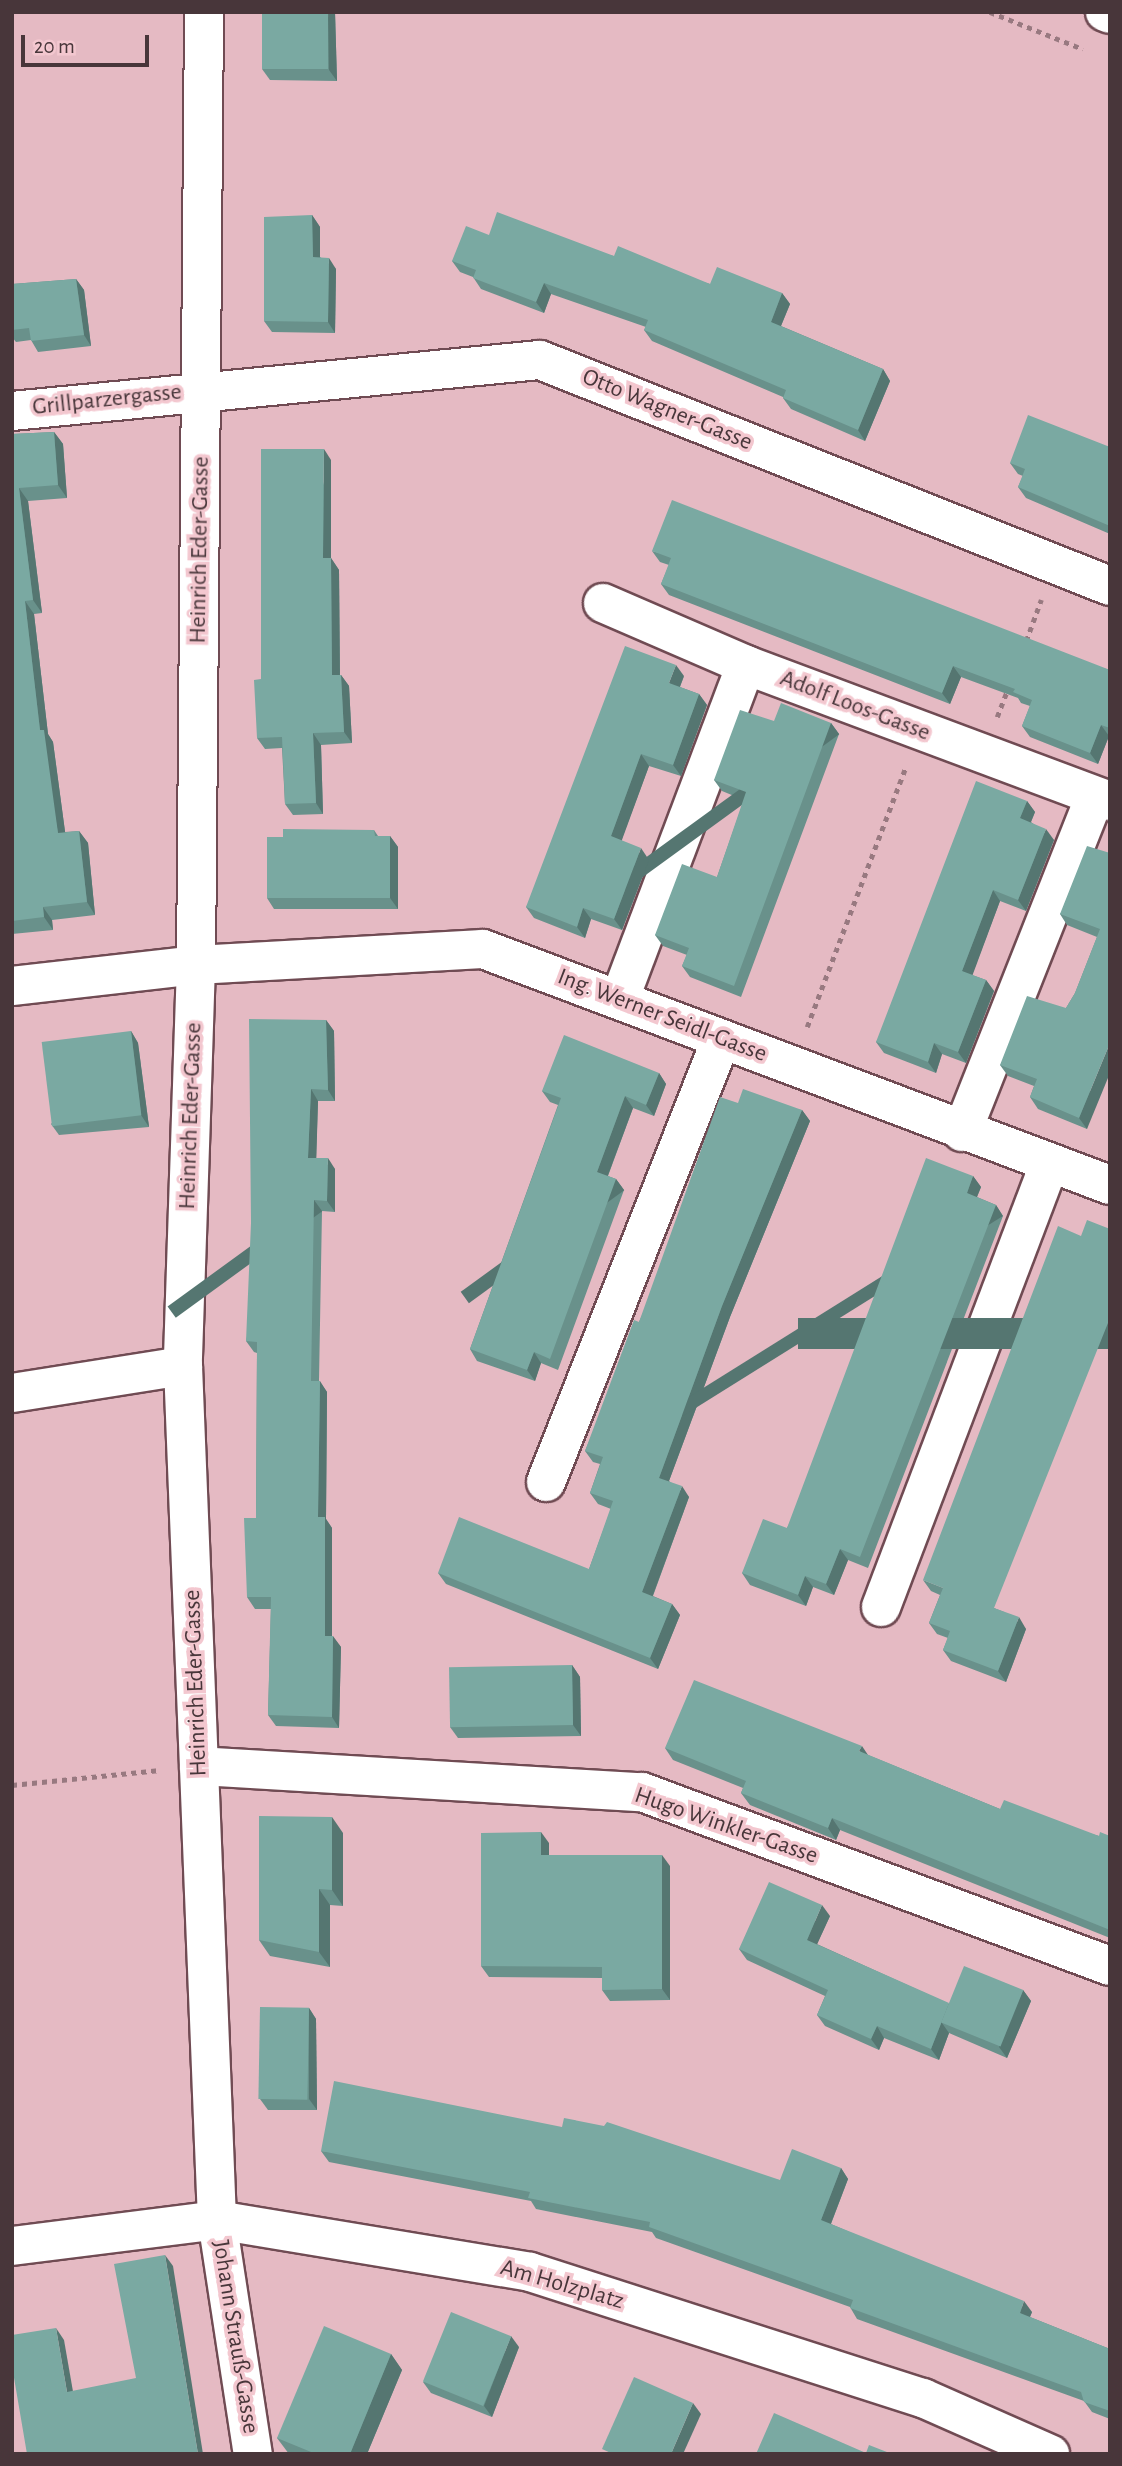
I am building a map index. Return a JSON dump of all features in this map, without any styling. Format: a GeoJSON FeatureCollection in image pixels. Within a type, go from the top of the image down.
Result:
{"type":"FeatureCollection","features":[{"type":"Feature","properties":{"kind":"street","name":"Heinrich Eder-Gasse"},"geometry":{"type":"LineString","coordinates":[[204,12],[196,965],[183,1366],[217,2220]]}},
{"type":"Feature","properties":{"kind":"street","name":"Otto Wagner-Gasse"},"geometry":{"type":"LineString","coordinates":[[201,390],[540,360],[1110,586]]}},
{"type":"Feature","properties":{"kind":"street","name":"Grillparzergasse"},"geometry":{"type":"LineString","coordinates":[[12,411],[201,390]]}},
{"type":"Feature","properties":{"kind":"street","name":"Adolf Loos-Gasse"},"geometry":{"type":"LineString","coordinates":[[603,603],[746,665],[1102,799]]}},
{"type":"Feature","properties":{"kind":"street"},"geometry":{"type":"LineString","coordinates":[[620,998],[746,665]]}},
{"type":"Feature","properties":{"kind":"street"},"geometry":{"type":"LineString","coordinates":[[962,1132],[1102,799]]}},
{"type":"Feature","properties":{"kind":"street","name":"Ing. Werner Seidl-Gasse"},"geometry":{"type":"LineString","coordinates":[[12,986],[196,965],[483,949],[620,998],[962,1132],[1110,1185]]}},
{"type":"Feature","properties":{"kind":"street"},"geometry":{"type":"LineString","coordinates":[[546,1482],[721,1039]]}},
{"type":"Feature","properties":{"kind":"street"},"geometry":{"type":"LineString","coordinates":[[881,1607],[1049,1164]]}},
{"type":"Feature","properties":{"kind":"street"},"geometry":{"type":"LineString","coordinates":[[12,1393],[183,1366]]}},
{"type":"Feature","properties":{"kind":"street","name":"Hugo Winkler-Gasse"},"geometry":{"type":"LineString","coordinates":[[199,1766],[642,1792],[1110,1966]]}},
{"type":"Feature","properties":{"kind":"street","name":"Am Holzplatz"},"geometry":{"type":"LineString","coordinates":[[12,2246],[217,2220],[530,2272],[923,2398],[1050,2454]]}},
{"type":"Feature","properties":{"kind":"street","name":"Johann Strauß-Gasse"},"geometry":{"type":"LineString","coordinates":[[217,2220],[253,2454]]}},
{"type":"Feature","properties":{"kind":"path"},"geometry":{"type":"LineString","coordinates":[[990,12],[1086,50]]}},
{"type":"Feature","properties":{"kind":"path"},"geometry":{"type":"LineString","coordinates":[[1021,653],[1055,564]]}},
{"type":"Feature","properties":{"kind":"path"},"geometry":{"type":"LineString","coordinates":[[983,753],[1012,678]]}},
{"type":"Feature","properties":{"kind":"path"},"geometry":{"type":"LineString","coordinates":[[792,1067],[920,730]]}},
{"type":"Feature","properties":{"kind":"path"},"geometry":{"type":"LineString","coordinates":[[12,1785],[199,1766]]}},
{"type":"Feature","properties":{"kind":"building"},"geometry":{"type":"Polygon","coordinates":[[[262,12],[328,12],[328,69],[262,69],[262,12]]]}},
{"type":"Feature","properties":{"kind":"building"},"geometry":{"type":"Polygon","coordinates":[[[497,212],[614,256],[618,246],[710,284],[717,267],[782,293],[771,322],[883,369],[858,430],[783,398],[786,390],[644,330],[648,320],[544,283],[536,302],[473,278],[476,270],[452,261],[466,226],[489,235],[497,212]]]}},
{"type":"Feature","properties":{"kind":"building"},"geometry":{"type":"Polygon","coordinates":[[[312,215],[313,257],[329,258],[328,322],[264,321],[264,217],[312,215]]]}},
{"type":"Feature","properties":{"kind":"building"},"geometry":{"type":"Polygon","coordinates":[[[76,279],[84,335],[31,341],[29,328],[12,330],[12,284],[76,279]]]}},
{"type":"Feature","properties":{"kind":"building"},"geometry":{"type":"Polygon","coordinates":[[[1028,415],[1110,447],[1110,526],[1018,487],[1025,469],[1010,463],[1028,415]]]}},
{"type":"Feature","properties":{"kind":"building"},"geometry":{"type":"Polygon","coordinates":[[[54,432],[58,485],[19,488],[33,600],[25,601],[40,730],[44,730],[58,833],[79,831],[87,902],[43,907],[44,917],[12,921],[12,434],[54,432]]]}},
{"type":"Feature","properties":{"kind":"building"},"geometry":{"type":"Polygon","coordinates":[[[261,449],[324,449],[323,558],[331,558],[332,675],[341,675],[344,732],[313,733],[316,803],[285,804],[282,737],[257,738],[254,680],[261,679],[261,449]]]}},
{"type":"Feature","properties":{"kind":"building"},"geometry":{"type":"Polygon","coordinates":[[[672,500],[1110,670],[1110,728],[1101,725],[1090,753],[1022,726],[1032,700],[1013,692],[1015,689],[953,666],[942,693],[661,584],[671,558],[652,551],[672,500]]]}},
{"type":"Feature","properties":{"kind":"building"},"geometry":{"type":"Polygon","coordinates":[[[625,646],[676,665],[669,683],[699,694],[673,765],[641,754],[611,836],[641,848],[614,919],[583,908],[577,927],[526,907],[625,646]]]}},
{"type":"Feature","properties":{"kind":"building"},"geometry":{"type":"Polygon","coordinates":[[[781,703],[831,723],[734,986],[682,966],[689,948],[655,935],[682,864],[717,877],[746,792],[714,780],[740,710],[774,721],[781,703]]]}},
{"type":"Feature","properties":{"kind":"building"},"geometry":{"type":"Polygon","coordinates":[[[976,781],[1027,801],[1020,818],[1046,829],[1018,900],[993,890],[962,971],[986,980],[958,1052],[934,1043],[928,1062],[876,1042],[976,781]]]}},
{"type":"Feature","properties":{"kind":"building"},"geometry":{"type":"Polygon","coordinates":[[[283,829],[374,830],[375,836],[390,836],[390,898],[267,898],[267,837],[283,837],[283,829]]]}},
{"type":"Feature","properties":{"kind":"building"},"geometry":{"type":"Polygon","coordinates":[[[1087,846],[1110,853],[1110,1043],[1079,1118],[1030,1097],[1037,1079],[1000,1065],[1027,996],[1066,1008],[1075,993],[1100,929],[1060,914],[1087,846]]]}},
{"type":"Feature","properties":{"kind":"building"},"geometry":{"type":"Polygon","coordinates":[[[249,1019],[326,1020],[328,1090],[311,1089],[308,1158],[328,1158],[327,1201],[314,1200],[311,1381],[320,1381],[318,1517],[325,1517],[325,1636],[333,1636],[332,1717],[268,1715],[271,1597],[247,1597],[244,1518],[256,1518],[257,1342],[246,1341],[251,1223],[249,1019]]]}},
{"type":"Feature","properties":{"kind":"building"},"geometry":{"type":"Polygon","coordinates":[[[131,1031],[141,1115],[52,1126],[42,1042],[131,1031]]]}},
{"type":"Feature","properties":{"kind":"building"},"geometry":{"type":"Polygon","coordinates":[[[564,1035],[659,1073],[646,1105],[625,1096],[597,1172],[616,1179],[550,1359],[534,1352],[527,1370],[470,1349],[561,1098],[542,1091],[564,1035]]]}},
{"type":"Feature","properties":{"kind":"building"},"geometry":{"type":"Polygon","coordinates":[[[743,1089],[802,1110],[722,1306],[659,1478],[682,1486],[642,1592],[672,1604],[650,1658],[438,1573],[459,1517],[589,1569],[613,1501],[590,1493],[603,1457],[585,1451],[634,1320],[639,1322],[720,1097],[738,1103],[743,1089]]]}},
{"type":"Feature","properties":{"kind":"building"},"geometry":{"type":"Polygon","coordinates":[[[926,1158],[973,1176],[967,1193],[996,1205],[860,1557],[840,1549],[826,1584],[805,1576],[798,1595],[742,1573],[763,1519],[787,1528],[926,1158]]]}},
{"type":"Feature","properties":{"kind":"building"},"geometry":{"type":"Polygon","coordinates":[[[1087,1220],[1110,1229],[1110,1318],[994,1608],[1019,1617],[998,1671],[943,1650],[950,1631],[929,1623],[943,1588],[923,1580],[1058,1226],[1081,1236],[1087,1220]]]}},
{"type":"Feature","properties":{"kind":"building"},"geometry":{"type":"Polygon","coordinates":[[[572,1665],[573,1725],[450,1727],[449,1667],[572,1665]]]}},
{"type":"Feature","properties":{"kind":"building"},"geometry":{"type":"Polygon","coordinates":[[[694,1680],[862,1746],[859,1751],[1000,1809],[1004,1800],[1099,1836],[1100,1832],[1110,1836],[1110,1930],[832,1818],[828,1828],[741,1793],[746,1781],[665,1748],[694,1680]]]}},
{"type":"Feature","properties":{"kind":"building"},"geometry":{"type":"Polygon","coordinates":[[[259,1816],[332,1817],[332,1890],[319,1889],[319,1952],[259,1940],[259,1816]]]}},
{"type":"Feature","properties":{"kind":"building"},"geometry":{"type":"Polygon","coordinates":[[[541,1832],[541,1855],[662,1855],[662,1989],[602,1990],[602,1967],[481,1966],[481,1833],[541,1832]]]}},
{"type":"Feature","properties":{"kind":"building"},"geometry":{"type":"Polygon","coordinates":[[[769,1882],[822,1905],[807,1940],[949,2003],[931,2049],[877,2026],[871,2039],[817,2015],[828,1990],[739,1949],[769,1882]]]}},
{"type":"Feature","properties":{"kind":"building"},"geometry":{"type":"Polygon","coordinates":[[[964,1966],[1023,1990],[1000,2047],[941,2023],[964,1966]]]}},
{"type":"Feature","properties":{"kind":"building"},"geometry":{"type":"Polygon","coordinates":[[[260,2007],[309,2008],[307,2100],[258,2099],[260,2007]]]}},
{"type":"Feature","properties":{"kind":"building"},"geometry":{"type":"Polygon","coordinates":[[[334,2081],[562,2127],[564,2118],[604,2126],[607,2122],[780,2180],[792,2149],[841,2168],[821,2220],[1024,2301],[1020,2313],[1110,2349],[1110,2411],[1084,2402],[1081,2392],[850,2308],[853,2300],[649,2227],[650,2222],[528,2198],[530,2192],[321,2151],[334,2081]]]}},
{"type":"Feature","properties":{"kind":"building"},"geometry":{"type":"Polygon","coordinates":[[[165,2255],[198,2454],[27,2454],[12,2366],[12,2335],[56,2328],[67,2392],[136,2378],[114,2264],[165,2255]]]}},
{"type":"Feature","properties":{"kind":"building"},"geometry":{"type":"Polygon","coordinates":[[[451,2312],[511,2336],[483,2406],[423,2382],[451,2312]]]}},
{"type":"Feature","properties":{"kind":"building"},"geometry":{"type":"Polygon","coordinates":[[[324,2326],[391,2354],[350,2454],[316,2454],[277,2438],[324,2326]]]}},
{"type":"Feature","properties":{"kind":"building"},"geometry":{"type":"Polygon","coordinates":[[[634,2377],[693,2403],[671,2454],[613,2454],[602,2449],[634,2377]]]}},
{"type":"Feature","properties":{"kind":"building"},"geometry":{"type":"Polygon","coordinates":[[[774,2413],[866,2453],[869,2445],[892,2454],[756,2454],[774,2413]]]}}]}
